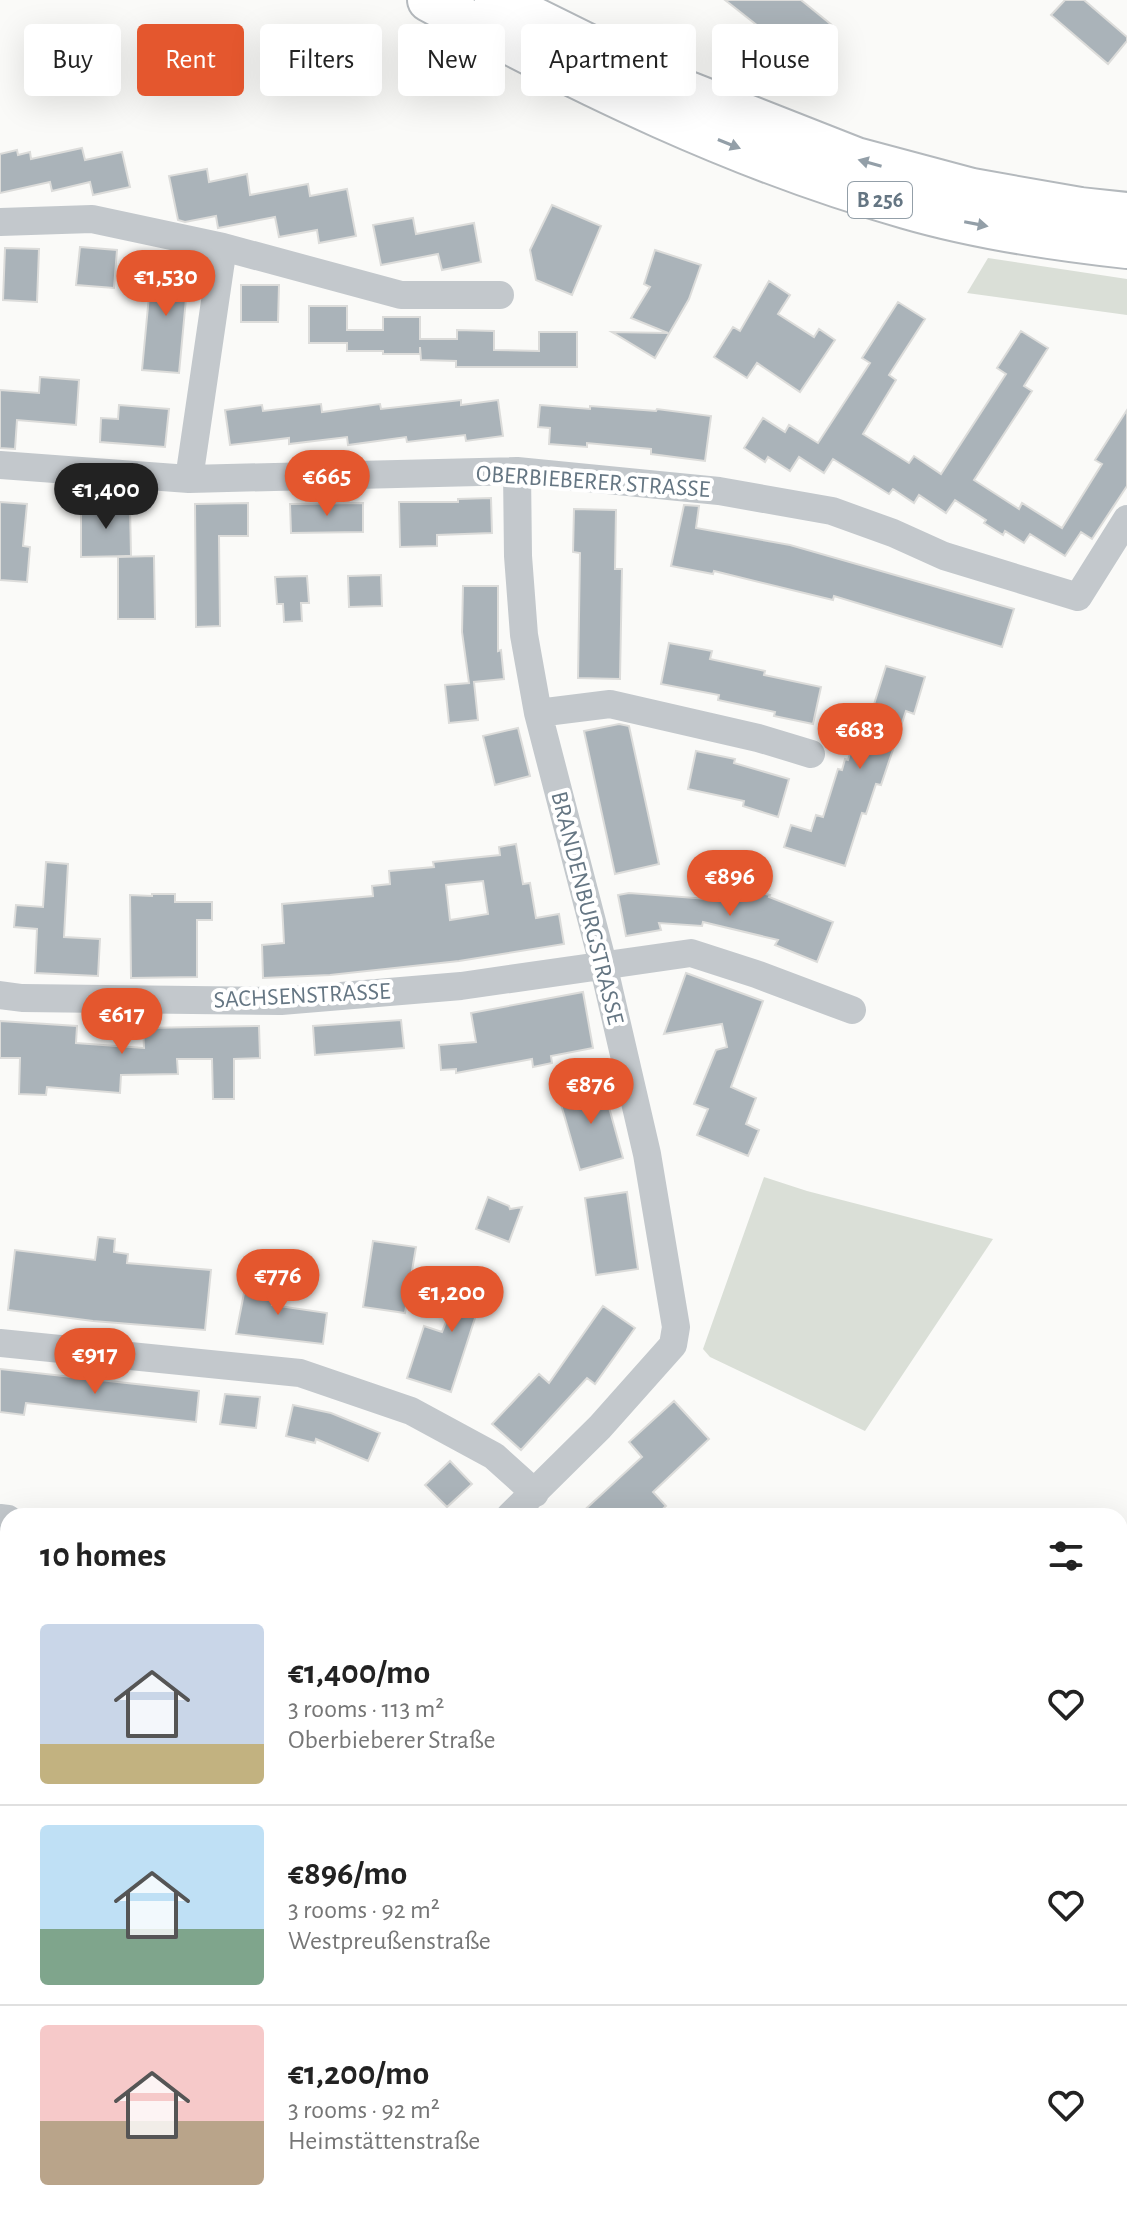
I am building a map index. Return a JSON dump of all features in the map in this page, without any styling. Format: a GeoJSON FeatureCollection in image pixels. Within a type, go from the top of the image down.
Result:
{"type":"FeatureCollection","features":[{"type":"Feature","properties":{"kind":"highway","name":"B 256"},"geometry":{"type":"LineString","coordinates":[[429,0],[574,76],[657,114],[844,188],[965,222],[1124,239]]}},
{"type":"Feature","properties":{"kind":"highway","name":"B 256"},"geometry":{"type":"LineString","coordinates":[[496,0],[668,85],[856,159],[972,190],[1080,209],[1124,239]]}},
{"type":"Feature","properties":{"kind":"street"},"geometry":{"type":"LineString","coordinates":[[0,222],[92,219],[223,247],[401,295],[500,295]]}},
{"type":"Feature","properties":{"kind":"street"},"geometry":{"type":"LineString","coordinates":[[189,479],[223,247]]}},
{"type":"Feature","properties":{"kind":"street","name":"OBERBIEBERER STRASSE"},"geometry":{"type":"LineString","coordinates":[[0,465],[189,479],[517,471],[719,491],[832,511],[944,556],[1078,597],[1127,519]]}},
{"type":"Feature","properties":{"kind":"street","name":"BRANDENBURGSTRASSE"},"geometry":{"type":"LineString","coordinates":[[517,471],[518,556],[524,635],[538,713],[603,964],[647,1154],[676,1327],[673,1345],[600,1427],[519,1508]]}},
{"type":"Feature","properties":{"kind":"street"},"geometry":{"type":"LineString","coordinates":[[538,713],[610,704],[758,738],[811,754]]}},
{"type":"Feature","properties":{"kind":"street","name":"SACHSENSTRASSE"},"geometry":{"type":"LineString","coordinates":[[0,995],[22,998],[281,1001],[461,986],[691,953],[852,1010]]}},
{"type":"Feature","properties":{"kind":"street"},"geometry":{"type":"LineString","coordinates":[[0,1343],[300,1373],[411,1411],[494,1456],[535,1493]]}},
{"type":"Feature","properties":{"kind":"shaded area"},"geometry":{"type":"Polygon","coordinates":[[[988,258],[1127,279],[1127,315],[967,293],[988,258]]]}},
{"type":"Feature","properties":{"kind":"shaded area"},"geometry":{"type":"Polygon","coordinates":[[[764,1177],[993,1239],[865,1431],[710,1357],[703,1349],[764,1177]]]}},
{"type":"Feature","properties":{"kind":"building"},"geometry":{"type":"Polygon","coordinates":[[[725,0],[801,0],[831,24],[755,24],[725,0]]]}},
{"type":"Feature","properties":{"kind":"building"},"geometry":{"type":"Polygon","coordinates":[[[1065,0],[1084,0],[1127,37],[1108,64],[1051,15],[1065,0]]]}},
{"type":"Feature","properties":{"kind":"building"},"geometry":{"type":"Polygon","coordinates":[[[82,148],[85,160],[122,152],[130,187],[93,195],[90,182],[52,191],[50,182],[0,193],[0,154],[17,150],[18,155],[30,152],[31,159],[82,148]]]}},
{"type":"Feature","properties":{"kind":"building"},"geometry":{"type":"Polygon","coordinates":[[[207,169],[209,182],[247,174],[250,195],[308,184],[310,196],[347,189],[356,236],[319,243],[317,230],[279,237],[275,217],[218,228],[216,216],[185,222],[178,220],[169,176],[207,169]]]}},
{"type":"Feature","properties":{"kind":"building"},"geometry":{"type":"Polygon","coordinates":[[[552,205],[601,226],[572,295],[536,280],[530,250],[552,205]]]}},
{"type":"Feature","properties":{"kind":"building"},"geometry":{"type":"Polygon","coordinates":[[[413,218],[416,234],[474,223],[481,262],[442,270],[438,254],[381,265],[373,225],[413,218]]]}},
{"type":"Feature","properties":{"kind":"building"},"geometry":{"type":"Polygon","coordinates":[[[80,247],[117,250],[114,288],[76,285],[80,247]]]}},
{"type":"Feature","properties":{"kind":"building"},"geometry":{"type":"Polygon","coordinates":[[[5,248],[39,249],[37,302],[3,300],[5,248]]]}},
{"type":"Feature","properties":{"kind":"building"},"geometry":{"type":"Polygon","coordinates":[[[655,250],[701,265],[689,299],[655,358],[612,332],[668,333],[631,318],[650,287],[644,284],[655,250]]]}},
{"type":"Feature","properties":{"kind":"building"},"geometry":{"type":"Polygon","coordinates":[[[152,264],[189,267],[179,373],[142,370],[152,264]]]}},
{"type":"Feature","properties":{"kind":"building"},"geometry":{"type":"Polygon","coordinates":[[[769,281],[790,295],[778,314],[814,337],[819,329],[835,340],[800,392],[757,363],[747,378],[714,357],[733,327],[740,331],[769,281]]]}},
{"type":"Feature","properties":{"kind":"building"},"geometry":{"type":"Polygon","coordinates":[[[241,285],[279,285],[278,322],[241,322],[241,285]]]}},
{"type":"Feature","properties":{"kind":"building"},"geometry":{"type":"Polygon","coordinates":[[[898,302],[925,319],[889,375],[896,380],[863,434],[909,463],[914,456],[941,474],[1006,374],[997,368],[1021,331],[1048,348],[1024,386],[1032,391],[974,480],[1019,509],[1022,503],[1062,528],[1102,464],[1095,460],[1127,410],[1127,486],[1092,539],[1081,532],[1065,556],[1030,534],[1024,543],[1005,531],[1003,535],[955,500],[946,513],[919,495],[914,503],[893,489],[889,494],[833,459],[824,473],[799,457],[790,471],[768,457],[765,462],[744,448],[763,418],[785,432],[789,425],[818,443],[870,363],[862,358],[898,302]]]}},
{"type":"Feature","properties":{"kind":"building"},"geometry":{"type":"Polygon","coordinates":[[[309,306],[347,306],[347,330],[383,330],[383,317],[420,317],[420,339],[457,339],[457,330],[494,331],[494,350],[539,351],[539,332],[577,332],[577,367],[456,367],[456,361],[421,360],[420,347],[420,354],[383,354],[383,351],[347,351],[347,343],[309,343],[309,306]]]}},
{"type":"Feature","properties":{"kind":"building"},"geometry":{"type":"Polygon","coordinates":[[[40,377],[79,380],[76,425],[17,420],[15,449],[0,448],[0,390],[39,393],[40,377]]]}},
{"type":"Feature","properties":{"kind":"building"},"geometry":{"type":"Polygon","coordinates":[[[461,400],[461,405],[498,400],[503,436],[466,441],[465,435],[407,442],[406,437],[348,445],[347,437],[289,444],[289,438],[230,445],[225,410],[262,405],[263,411],[321,404],[322,412],[380,404],[381,409],[461,400]]]}},
{"type":"Feature","properties":{"kind":"building"},"geometry":{"type":"Polygon","coordinates":[[[119,405],[169,409],[165,447],[100,442],[101,418],[118,419],[119,405]]]}},
{"type":"Feature","properties":{"kind":"building"},"geometry":{"type":"Polygon","coordinates":[[[540,405],[657,409],[711,416],[705,461],[651,454],[651,449],[587,443],[587,447],[549,444],[550,428],[538,427],[540,405]]]}},
{"type":"Feature","properties":{"kind":"building"},"geometry":{"type":"Polygon","coordinates":[[[491,498],[492,533],[437,535],[437,546],[400,547],[399,502],[458,502],[458,499],[491,498]]]}},
{"type":"Feature","properties":{"kind":"building"},"geometry":{"type":"Polygon","coordinates":[[[0,502],[27,504],[23,546],[30,547],[27,582],[0,580],[0,502]]]}},
{"type":"Feature","properties":{"kind":"building"},"geometry":{"type":"Polygon","coordinates":[[[248,503],[248,536],[219,536],[220,626],[196,627],[195,504],[248,503]]]}},
{"type":"Feature","properties":{"kind":"building"},"geometry":{"type":"Polygon","coordinates":[[[363,503],[363,532],[291,533],[290,504],[363,503]]]}},
{"type":"Feature","properties":{"kind":"building"},"geometry":{"type":"Polygon","coordinates":[[[684,505],[699,506],[696,528],[790,545],[1014,609],[1002,647],[834,596],[833,600],[714,571],[713,574],[671,566],[684,505]]]}},
{"type":"Feature","properties":{"kind":"building"},"geometry":{"type":"Polygon","coordinates":[[[130,506],[131,556],[81,557],[81,507],[130,506]]]}},
{"type":"Feature","properties":{"kind":"building"},"geometry":{"type":"Polygon","coordinates":[[[574,509],[616,510],[615,569],[622,569],[620,679],[578,678],[580,553],[573,552],[574,509]]]}},
{"type":"Feature","properties":{"kind":"building"},"geometry":{"type":"Polygon","coordinates":[[[154,556],[155,619],[118,619],[118,557],[154,556]]]}},
{"type":"Feature","properties":{"kind":"building"},"geometry":{"type":"Polygon","coordinates":[[[381,575],[382,606],[349,607],[348,576],[381,575]]]}},
{"type":"Feature","properties":{"kind":"building"},"geometry":{"type":"Polygon","coordinates":[[[307,576],[309,603],[301,603],[302,621],[284,622],[283,604],[277,604],[275,577],[307,576]]]}},
{"type":"Feature","properties":{"kind":"building"},"geometry":{"type":"Polygon","coordinates":[[[463,586],[498,586],[498,651],[501,650],[504,679],[474,682],[478,720],[449,723],[445,685],[469,683],[462,632],[463,586]]]}},
{"type":"Feature","properties":{"kind":"building"},"geometry":{"type":"Polygon","coordinates":[[[669,643],[712,651],[710,659],[765,671],[764,675],[821,687],[813,724],[718,700],[719,695],[661,684],[669,643]]]}},
{"type":"Feature","properties":{"kind":"building"},"geometry":{"type":"Polygon","coordinates":[[[886,666],[925,677],[914,714],[906,711],[881,785],[876,784],[866,814],[862,813],[845,866],[784,847],[791,825],[811,831],[816,815],[823,817],[838,769],[842,770],[845,759],[848,760],[862,715],[870,717],[886,666]]]}},
{"type":"Feature","properties":{"kind":"building"},"geometry":{"type":"Polygon","coordinates":[[[619,724],[629,726],[659,864],[615,874],[584,731],[619,724]]]}},
{"type":"Feature","properties":{"kind":"building"},"geometry":{"type":"Polygon","coordinates":[[[518,728],[530,776],[495,785],[483,736],[518,728]]]}},
{"type":"Feature","properties":{"kind":"building"},"geometry":{"type":"Polygon","coordinates":[[[696,751],[735,759],[734,763],[789,779],[778,817],[743,806],[744,801],[688,789],[696,751]]]}},
{"type":"Feature","properties":{"kind":"building"},"geometry":{"type":"Polygon","coordinates":[[[516,844],[523,884],[530,883],[536,918],[559,914],[564,944],[459,961],[330,975],[263,978],[262,945],[284,943],[282,904],[373,896],[372,886],[390,884],[389,871],[434,867],[433,862],[500,855],[499,847],[516,844]],[[483,881],[446,885],[450,920],[488,914],[483,881]]]}},
{"type":"Feature","properties":{"kind":"building"},"geometry":{"type":"Polygon","coordinates":[[[46,862],[68,864],[64,937],[100,939],[98,976],[35,973],[37,929],[14,927],[16,905],[43,907],[46,862]]]}},
{"type":"Feature","properties":{"kind":"building"},"geometry":{"type":"Polygon","coordinates":[[[725,885],[770,895],[833,922],[817,962],[775,945],[778,940],[703,922],[702,926],[659,923],[661,930],[626,936],[618,895],[629,893],[721,900],[725,885]]]}},
{"type":"Feature","properties":{"kind":"building"},"geometry":{"type":"Polygon","coordinates":[[[175,894],[175,902],[212,902],[212,920],[197,920],[197,977],[131,978],[130,895],[175,894]]]}},
{"type":"Feature","properties":{"kind":"building"},"geometry":{"type":"Polygon","coordinates":[[[686,973],[763,1001],[731,1087],[756,1098],[746,1124],[759,1130],[748,1156],[697,1135],[708,1109],[694,1104],[716,1050],[727,1047],[722,1024],[664,1034],[686,973]]]}},
{"type":"Feature","properties":{"kind":"building"},"geometry":{"type":"Polygon","coordinates":[[[583,992],[593,1048],[551,1056],[552,1063],[533,1067],[532,1059],[456,1073],[456,1069],[441,1070],[439,1045],[476,1042],[471,1013],[583,992]]]}},
{"type":"Feature","properties":{"kind":"building"},"geometry":{"type":"Polygon","coordinates":[[[401,1020],[404,1048],[315,1055],[313,1026],[401,1020]]]}},
{"type":"Feature","properties":{"kind":"building"},"geometry":{"type":"Polygon","coordinates":[[[0,1021],[77,1026],[76,1043],[144,1048],[143,1028],[259,1026],[260,1058],[234,1059],[234,1099],[213,1099],[212,1059],[177,1059],[178,1074],[121,1075],[120,1093],[47,1087],[46,1095],[19,1094],[20,1058],[0,1058],[0,1021]]]}},
{"type":"Feature","properties":{"kind":"building"},"geometry":{"type":"Polygon","coordinates":[[[602,1082],[623,1158],[580,1170],[558,1094],[602,1082]]]}},
{"type":"Feature","properties":{"kind":"building"},"geometry":{"type":"Polygon","coordinates":[[[627,1192],[638,1269],[596,1275],[585,1198],[627,1192]]]}},
{"type":"Feature","properties":{"kind":"building"},"geometry":{"type":"Polygon","coordinates":[[[488,1197],[510,1209],[522,1207],[509,1242],[476,1229],[488,1197]]]}},
{"type":"Feature","properties":{"kind":"building"},"geometry":{"type":"Polygon","coordinates":[[[98,1237],[115,1239],[114,1252],[128,1254],[127,1263],[211,1270],[205,1330],[8,1310],[15,1250],[95,1260],[98,1237]]]}},
{"type":"Feature","properties":{"kind":"building"},"geometry":{"type":"Polygon","coordinates":[[[373,1241],[416,1247],[405,1313],[363,1307],[373,1241]]]}},
{"type":"Feature","properties":{"kind":"building"},"geometry":{"type":"Polygon","coordinates":[[[468,1268],[498,1280],[485,1314],[477,1312],[451,1392],[407,1378],[424,1326],[442,1332],[468,1268]]]}},
{"type":"Feature","properties":{"kind":"building"},"geometry":{"type":"Polygon","coordinates":[[[258,1276],[276,1280],[272,1305],[327,1313],[323,1344],[236,1334],[245,1288],[255,1290],[258,1276]]]}},
{"type":"Feature","properties":{"kind":"building"},"geometry":{"type":"Polygon","coordinates":[[[603,1306],[635,1328],[595,1384],[587,1378],[521,1450],[492,1424],[539,1374],[549,1383],[603,1306]]]}},
{"type":"Feature","properties":{"kind":"building"},"geometry":{"type":"Polygon","coordinates":[[[0,1369],[199,1391],[196,1422],[26,1403],[24,1415],[0,1412],[0,1369]]]}},
{"type":"Feature","properties":{"kind":"building"},"geometry":{"type":"Polygon","coordinates":[[[225,1394],[260,1397],[256,1428],[220,1424],[225,1394]]]}},
{"type":"Feature","properties":{"kind":"building"},"geometry":{"type":"Polygon","coordinates":[[[674,1401],[709,1439],[653,1492],[666,1506],[664,1508],[587,1508],[642,1457],[629,1442],[674,1401]]]}},
{"type":"Feature","properties":{"kind":"building"},"geometry":{"type":"Polygon","coordinates":[[[293,1405],[331,1413],[380,1433],[368,1461],[316,1439],[315,1443],[286,1436],[293,1405]]]}},
{"type":"Feature","properties":{"kind":"building"},"geometry":{"type":"Polygon","coordinates":[[[450,1461],[472,1484],[447,1507],[425,1485],[450,1461]]]}}]}
